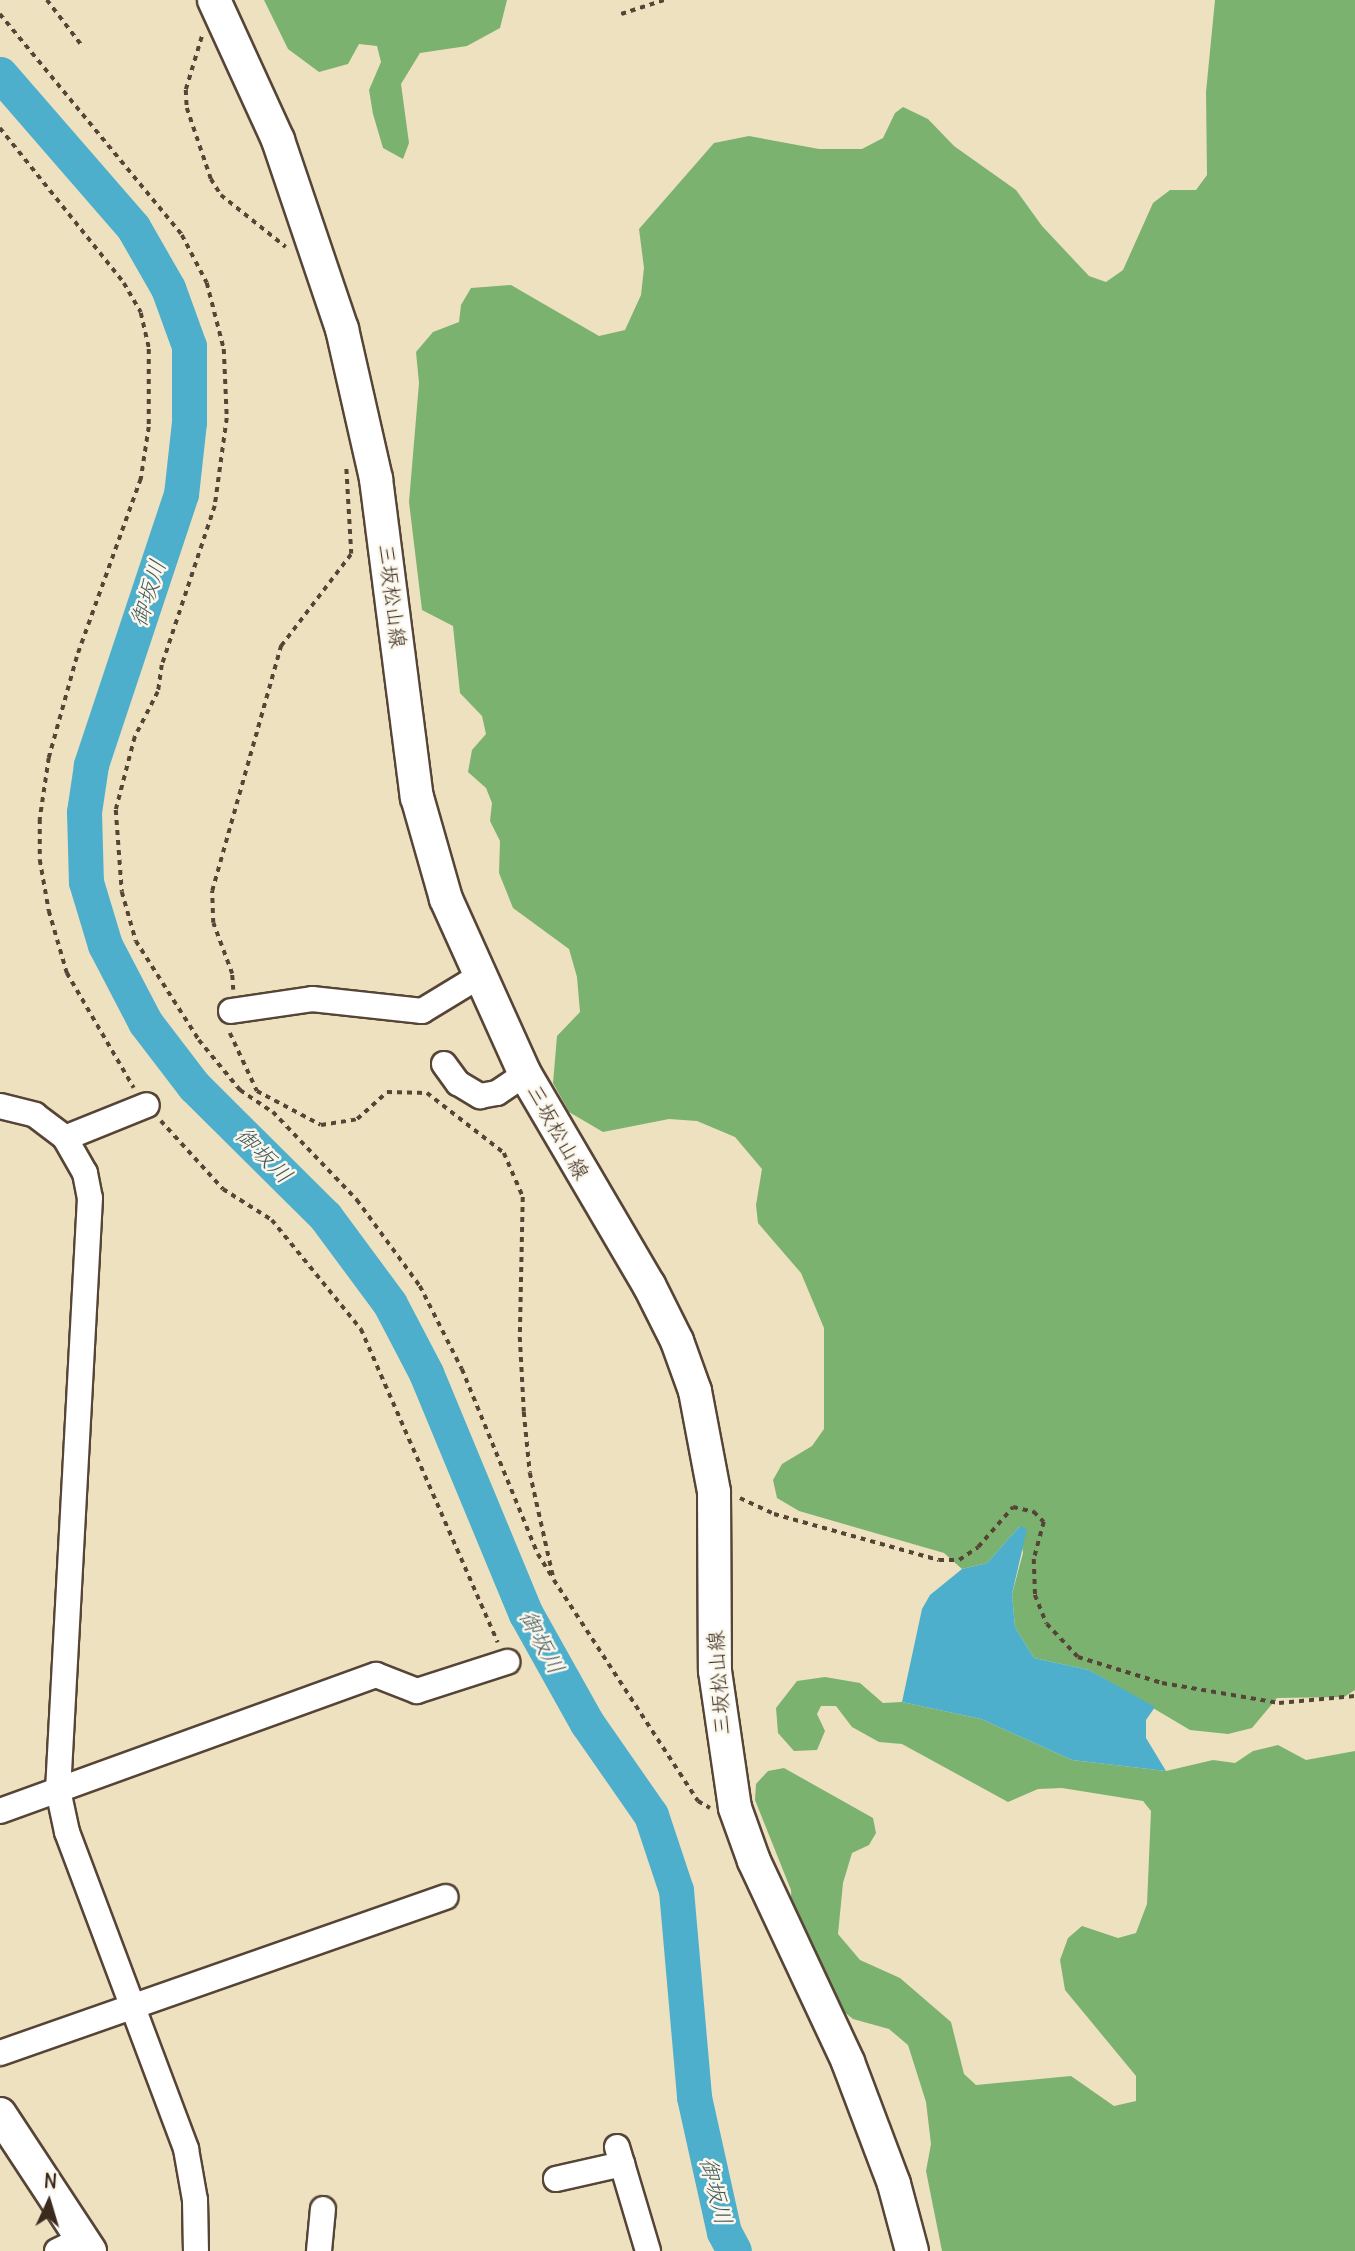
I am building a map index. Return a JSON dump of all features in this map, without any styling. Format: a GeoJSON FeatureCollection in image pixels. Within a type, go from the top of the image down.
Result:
{"type":"FeatureCollection","features":[{"type":"Feature","properties":{"kind":"main road","name":"三坂松山線"},"geometry":{"type":"LineString","coordinates":[[217,7],[278,140],[342,329],[376,479],[417,797],[446,899],[478,978],[525,1074],[677,1341],[695,1391],[714,1492],[715,1671],[735,1808],[754,1861],[848,2062],[894,2184],[912,2251]]}},
{"type":"Feature","properties":{"kind":"main road"},"geometry":{"type":"LineString","coordinates":[[0,2114],[76,2247]]}},
{"type":"Feature","properties":{"kind":"street"},"geometry":{"type":"LineString","coordinates":[[231,1012],[268,1009],[312,999],[422,1011],[478,978]]}},
{"type":"Feature","properties":{"kind":"street"},"geometry":{"type":"LineString","coordinates":[[444,1064],[458,1083],[480,1096],[497,1093],[525,1074]]}},
{"type":"Feature","properties":{"kind":"street"},"geometry":{"type":"LineString","coordinates":[[65,1138],[108,1116],[148,1105]]}},
{"type":"Feature","properties":{"kind":"street"},"geometry":{"type":"LineString","coordinates":[[0,1106],[35,1115],[65,1138],[85,1173],[90,1228],[58,1790],[67,1832],[186,2149],[195,2200],[196,2251]]}},
{"type":"Feature","properties":{"kind":"street"},"geometry":{"type":"LineString","coordinates":[[0,1811],[376,1675],[417,1691],[507,1662]]}},
{"type":"Feature","properties":{"kind":"street"},"geometry":{"type":"LineString","coordinates":[[0,2053],[446,1897]]}},
{"type":"Feature","properties":{"kind":"street"},"geometry":{"type":"LineString","coordinates":[[556,2179],[619,2156],[648,2251]]}},
{"type":"Feature","properties":{"kind":"street"},"geometry":{"type":"LineString","coordinates":[[319,2251],[323,2208]]}},
{"type":"Feature","properties":{"kind":"path"},"geometry":{"type":"LineString","coordinates":[[47,0],[83,47]]}},
{"type":"Feature","properties":{"kind":"path"},"geometry":{"type":"LineString","coordinates":[[621,14],[664,0]]}},
{"type":"Feature","properties":{"kind":"path"},"geometry":{"type":"LineString","coordinates":[[217,7],[198,43],[186,90],[192,130],[221,195],[274,233],[290,255]]}},
{"type":"Feature","properties":{"kind":"path"},"geometry":{"type":"LineString","coordinates":[[0,14],[182,235],[206,283],[224,349],[227,418],[215,506],[162,665],[158,692],[135,737],[116,810],[122,892],[136,941],[199,1040],[232,1080],[283,1122],[357,1200],[420,1286],[456,1357],[538,1554],[698,1801],[705,1807],[735,1808]]}},
{"type":"Feature","properties":{"kind":"path"},"geometry":{"type":"LineString","coordinates":[[0,128],[124,283],[141,313],[149,349],[149,416],[141,479],[77,657],[49,758],[40,819],[40,860],[49,911],[67,972],[123,1076],[223,1189],[272,1220],[324,1279],[361,1329],[507,1662]]}},
{"type":"Feature","properties":{"kind":"path"},"geometry":{"type":"LineString","coordinates":[[346,461],[351,554],[281,646],[212,891],[213,923],[232,974],[234,1044],[264,1098],[331,1126],[357,1119],[387,1092],[427,1093],[504,1153],[523,1197],[520,1336],[524,1412],[530,1473],[554,1580]]}},
{"type":"Feature","properties":{"kind":"path"},"geometry":{"type":"LineString","coordinates":[[714,1492],[774,1514],[939,1560],[959,1560],[978,1547],[1013,1507],[1034,1512],[1044,1522],[1034,1559],[1035,1595],[1047,1623],[1078,1657],[1162,1684],[1279,1703],[1355,1696]]}},
{"type":"Feature","properties":{"kind":"green space"},"geometry":{"type":"Polygon","coordinates":[[[264,0],[507,0],[500,28],[467,46],[420,53],[401,84],[409,143],[403,159],[383,148],[373,114],[369,90],[381,62],[377,46],[359,44],[348,64],[319,72],[288,49],[264,0]]]}},
{"type":"Feature","properties":{"kind":"green space"},"geometry":{"type":"Polygon","coordinates":[[[1215,0],[1355,0],[1355,1690],[1344,1697],[1277,1698],[1252,1728],[1228,1734],[1190,1730],[1089,1670],[1034,1658],[1015,1627],[1012,1594],[1023,1553],[1019,1527],[987,1563],[962,1569],[944,1553],[799,1511],[777,1498],[773,1480],[782,1464],[812,1446],[824,1429],[824,1328],[801,1273],[758,1223],[756,1205],[762,1169],[735,1137],[697,1121],[669,1119],[603,1132],[569,1112],[553,1083],[557,1036],[580,1012],[577,977],[569,949],[513,908],[499,873],[500,841],[490,821],[492,803],[486,788],[468,772],[472,750],[486,734],[482,716],[460,693],[453,626],[422,610],[409,502],[419,383],[416,352],[433,332],[459,322],[461,305],[471,288],[511,285],[599,336],[625,330],[641,295],[644,268],[639,229],[714,143],[749,136],[819,149],[862,149],[883,138],[895,113],[903,107],[928,119],[954,146],[1016,190],[1042,226],[1089,276],[1106,282],[1123,270],[1153,203],[1170,190],[1196,190],[1207,175],[1206,92],[1215,0]]]}},
{"type":"Feature","properties":{"kind":"green space"},"geometry":{"type":"Polygon","coordinates":[[[825,1677],[860,1683],[883,1703],[902,1702],[981,1719],[1072,1760],[1166,1771],[1213,1760],[1235,1763],[1253,1751],[1278,1745],[1306,1760],[1355,1751],[1355,2251],[942,2251],[926,2171],[931,2144],[926,2102],[908,2045],[889,2029],[853,2019],[833,2003],[792,1924],[791,1890],[755,1800],[756,1784],[768,1771],[784,1768],[873,1818],[876,1833],[869,1845],[852,1853],[843,1883],[838,1934],[860,1960],[900,1978],[951,2022],[964,2074],[976,2085],[1071,2076],[1114,2106],[1136,2101],[1136,2076],[1065,1990],[1060,1960],[1068,1938],[1082,1926],[1118,1938],[1136,1933],[1147,1904],[1151,1811],[1143,1801],[1062,1788],[1038,1789],[1008,1802],[902,1744],[879,1742],[852,1727],[836,1706],[821,1706],[817,1714],[825,1731],[817,1750],[794,1751],[778,1733],[776,1708],[797,1681],[825,1677]]]}},
{"type":"Feature","properties":{"kind":"water"},"geometry":{"type":"Polygon","coordinates":[[[1020,1526],[1027,1529],[1012,1594],[1015,1627],[1034,1658],[1089,1670],[1155,1707],[1146,1720],[1146,1738],[1166,1771],[1072,1760],[981,1719],[902,1702],[922,1609],[930,1595],[962,1569],[987,1563],[1020,1526]]]}},
{"type":"Feature","properties":{"kind":"waterway","name":"御坂川"},"geometry":{"type":"LineString","coordinates":[[0,74],[133,227],[168,288],[189,346],[189,422],[181,494],[91,765],[84,812],[86,882],[105,945],[145,1022],[194,1086],[325,1216],[390,1304],[426,1373],[526,1614],[587,1723],[651,1815],[676,1890],[694,2097],[724,2232],[734,2251]]}}]}
